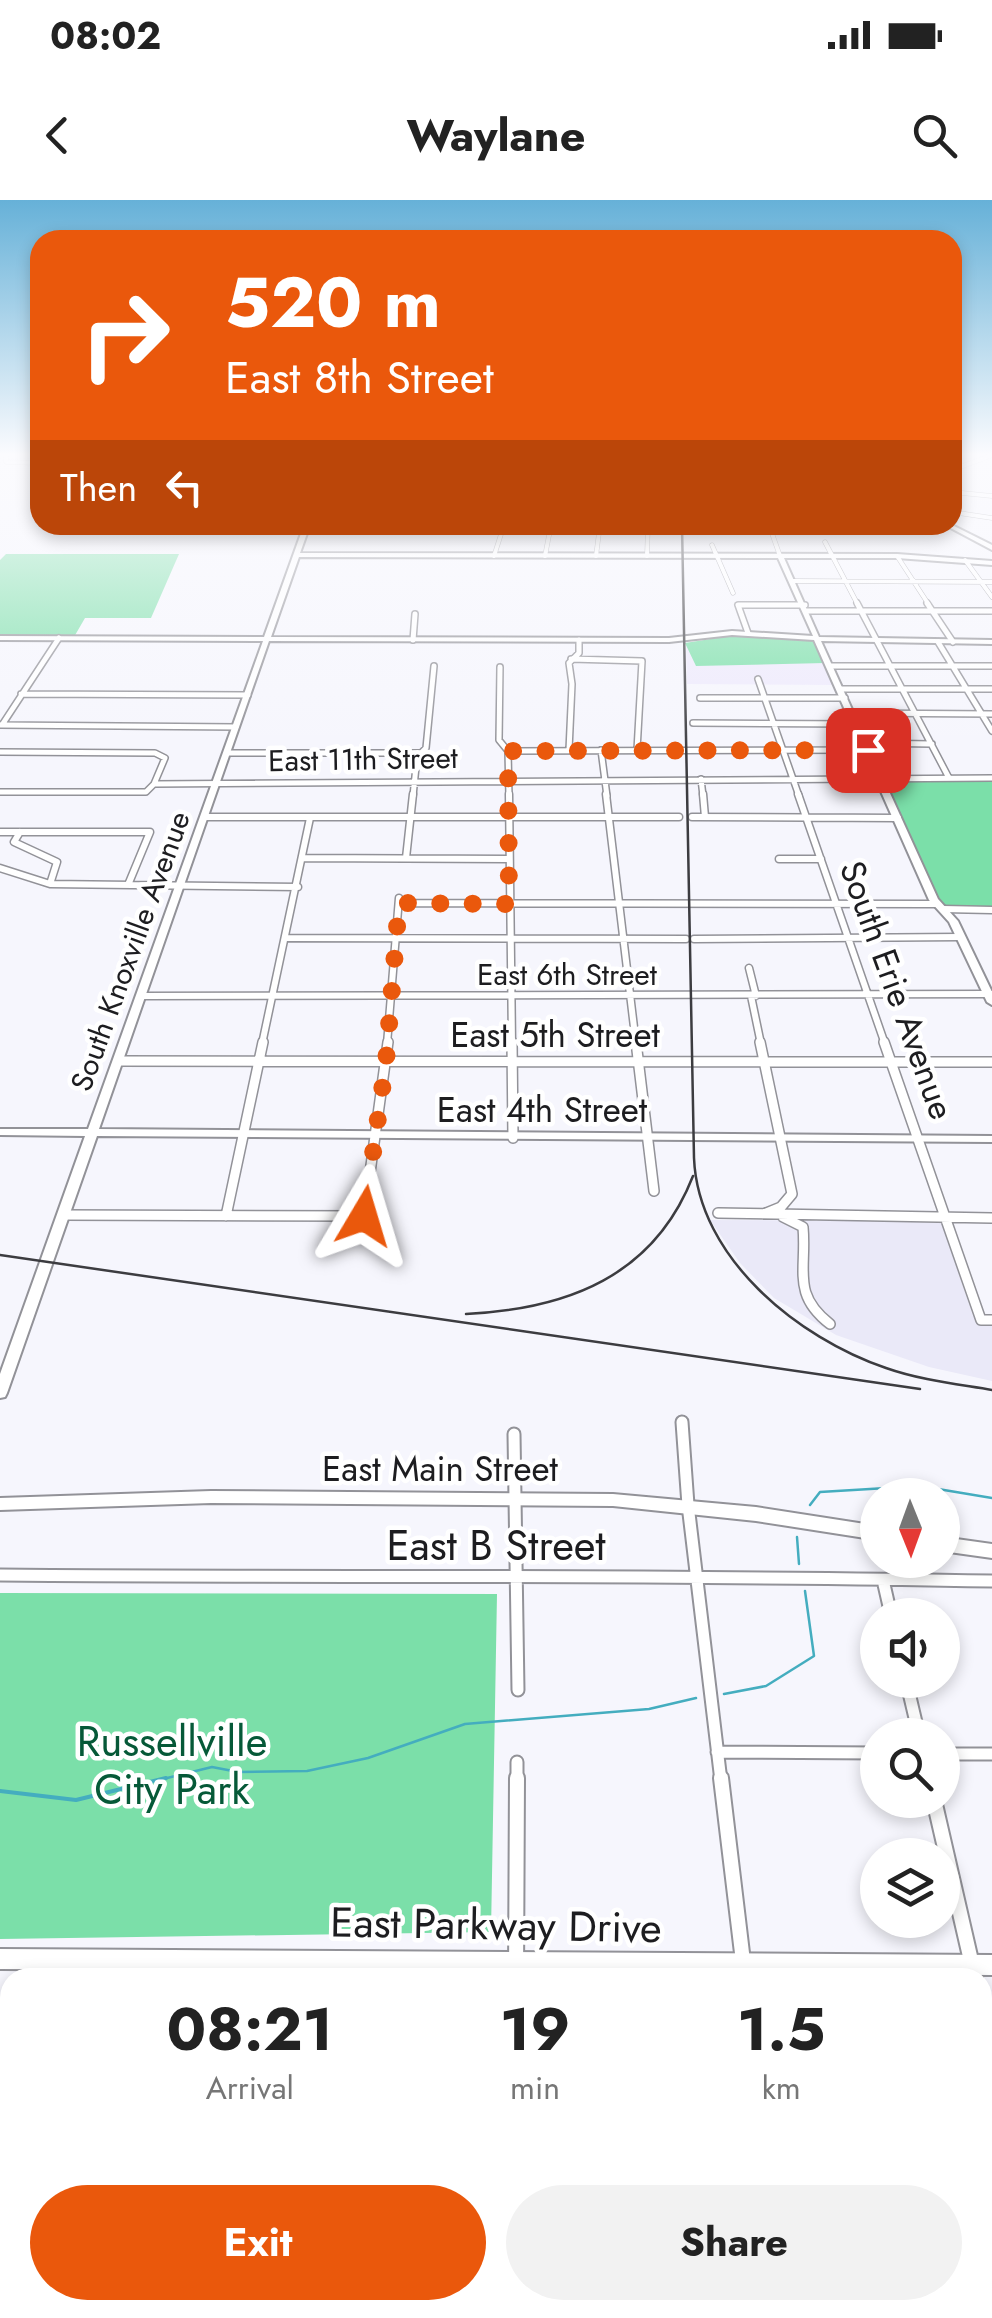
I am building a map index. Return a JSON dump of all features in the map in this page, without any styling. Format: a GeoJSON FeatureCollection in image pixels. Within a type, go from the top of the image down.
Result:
{"type":"FeatureCollection","features":[{"type":"Feature","properties":{"kind":"main road","name":"East Main Street"},"geometry":{"type":"LineString","coordinates":[[0,1504],[211,1498],[688,1505],[860,1530]]}},
{"type":"Feature","properties":{"kind":"main road"},"geometry":{"type":"LineString","coordinates":[[960,1546],[992,1550]]}},
{"type":"Feature","properties":{"kind":"street","name":"South Knoxville Avenue"},"geometry":{"type":"LineString","coordinates":[[0,1394],[296,555]]}},
{"type":"Feature","properties":{"kind":"street"},"geometry":{"type":"LineString","coordinates":[[379,555],[897,556],[992,563]]}},
{"type":"Feature","properties":{"kind":"street"},"geometry":{"type":"LineString","coordinates":[[719,556],[733,594]]}},
{"type":"Feature","properties":{"kind":"street"},"geometry":{"type":"LineString","coordinates":[[780,556],[940,906],[991,997]]}},
{"type":"Feature","properties":{"kind":"street"},"geometry":{"type":"LineString","coordinates":[[834,556],[949,778]]}},
{"type":"Feature","properties":{"kind":"street"},"geometry":{"type":"LineString","coordinates":[[897,556],[953,642]]}},
{"type":"Feature","properties":{"kind":"street"},"geometry":{"type":"LineString","coordinates":[[965,560],[992,596]]}},
{"type":"Feature","properties":{"kind":"street"},"geometry":{"type":"LineString","coordinates":[[793,581],[992,582]]}},
{"type":"Feature","properties":{"kind":"street"},"geometry":{"type":"LineString","coordinates":[[748,633],[738,605],[863,611],[992,611]]}},
{"type":"Feature","properties":{"kind":"street"},"geometry":{"type":"LineString","coordinates":[[412,640],[415,614]]}},
{"type":"Feature","properties":{"kind":"street"},"geometry":{"type":"LineString","coordinates":[[0,638],[676,640],[748,633],[878,641],[992,642]]}},
{"type":"Feature","properties":{"kind":"street"},"geometry":{"type":"LineString","coordinates":[[1,725],[59,638]]}},
{"type":"Feature","properties":{"kind":"street"},"geometry":{"type":"LineString","coordinates":[[572,659],[580,653],[580,640]]}},
{"type":"Feature","properties":{"kind":"street"},"geometry":{"type":"LineString","coordinates":[[938,642],[992,730]]}},
{"type":"Feature","properties":{"kind":"street"},"geometry":{"type":"LineString","coordinates":[[572,659],[642,661],[637,750]]}},
{"type":"Feature","properties":{"kind":"street"},"geometry":{"type":"LineString","coordinates":[[569,750],[572,659]]}},
{"type":"Feature","properties":{"kind":"street"},"geometry":{"type":"LineString","coordinates":[[406,858],[415,780],[420,753],[426,748],[434,666]]}},
{"type":"Feature","properties":{"kind":"street"},"geometry":{"type":"LineString","coordinates":[[830,666],[992,666]]}},
{"type":"Feature","properties":{"kind":"street"},"geometry":{"type":"LineString","coordinates":[[500,667],[499,740],[508,751],[512,1138]]}},
{"type":"Feature","properties":{"kind":"street","name":"South Erie Avenue"},"geometry":{"type":"LineString","coordinates":[[758,679],[947,1218],[987,1320]]}},
{"type":"Feature","properties":{"kind":"street"},"geometry":{"type":"LineString","coordinates":[[700,698],[904,689],[992,690]]}},
{"type":"Feature","properties":{"kind":"street"},"geometry":{"type":"LineString","coordinates":[[21,694],[248,695]]}},
{"type":"Feature","properties":{"kind":"street"},"geometry":{"type":"LineString","coordinates":[[852,714],[992,714]]}},
{"type":"Feature","properties":{"kind":"street"},"geometry":{"type":"LineString","coordinates":[[692,724],[856,724]]}},
{"type":"Feature","properties":{"kind":"street"},"geometry":{"type":"LineString","coordinates":[[1,725],[236,727]]}},
{"type":"Feature","properties":{"kind":"street"},"geometry":{"type":"LineString","coordinates":[[508,751],[782,750],[932,744]]}},
{"type":"Feature","properties":{"kind":"street"},"geometry":{"type":"LineString","coordinates":[[601,750],[606,818],[654,1190]]}},
{"type":"Feature","properties":{"kind":"street"},"geometry":{"type":"LineString","coordinates":[[0,752],[155,753],[166,758],[155,782]]}},
{"type":"Feature","properties":{"kind":"street"},"geometry":{"type":"LineString","coordinates":[[227,753],[420,753]]}},
{"type":"Feature","properties":{"kind":"street","name":"East 11th Street"},"geometry":{"type":"LineString","coordinates":[[0,792],[146,792],[155,782],[370,784],[415,780],[992,778]]}},
{"type":"Feature","properties":{"kind":"street"},"geometry":{"type":"LineString","coordinates":[[701,780],[705,817]]}},
{"type":"Feature","properties":{"kind":"street"},"geometry":{"type":"LineString","coordinates":[[205,817],[679,818]]}},
{"type":"Feature","properties":{"kind":"street"},"geometry":{"type":"LineString","coordinates":[[692,817],[898,818]]}},
{"type":"Feature","properties":{"kind":"street"},"geometry":{"type":"LineString","coordinates":[[226,1216],[288,938],[310,818]]}},
{"type":"Feature","properties":{"kind":"street"},"geometry":{"type":"LineString","coordinates":[[0,832],[150,832],[128,885]]}},
{"type":"Feature","properties":{"kind":"street"},"geometry":{"type":"LineString","coordinates":[[20,832],[14,842],[19,848],[57,862],[50,884]]}},
{"type":"Feature","properties":{"kind":"street"},"geometry":{"type":"LineString","coordinates":[[303,858],[508,859]]}},
{"type":"Feature","properties":{"kind":"street"},"geometry":{"type":"LineString","coordinates":[[779,858],[821,858]]}},
{"type":"Feature","properties":{"kind":"street"},"geometry":{"type":"LineString","coordinates":[[0,868],[50,884],[298,887]]}},
{"type":"Feature","properties":{"kind":"street"},"geometry":{"type":"LineString","coordinates":[[64,1215],[364,1216],[386,1062],[399,901],[837,903],[992,910]]}},
{"type":"Feature","properties":{"kind":"street"},"geometry":{"type":"LineString","coordinates":[[288,938],[960,937]]}},
{"type":"Feature","properties":{"kind":"street"},"geometry":{"type":"LineString","coordinates":[[749,968],[763,1062],[792,1194],[781,1208],[761,1216]]}},
{"type":"Feature","properties":{"kind":"street","name":"East 6th Street"},"geometry":{"type":"LineString","coordinates":[[142,996],[991,997]]}},
{"type":"Feature","properties":{"kind":"street","name":"East 5th Street"},"geometry":{"type":"LineString","coordinates":[[118,1061],[992,1062]]}},
{"type":"Feature","properties":{"kind":"street","name":"East 4th Street"},"geometry":{"type":"LineString","coordinates":[[0,1132],[242,1137],[992,1140]]}},
{"type":"Feature","properties":{"kind":"street"},"geometry":{"type":"LineString","coordinates":[[718,1213],[992,1218]]}},
{"type":"Feature","properties":{"kind":"street"},"geometry":{"type":"LineString","coordinates":[[781,1216],[803,1227],[807,1245],[800,1266],[805,1294],[812,1310],[830,1324]]}},
{"type":"Feature","properties":{"kind":"street"},"geometry":{"type":"LineString","coordinates":[[0,1349],[16,1350]]}},
{"type":"Feature","properties":{"kind":"street"},"geometry":{"type":"LineString","coordinates":[[682,1422],[688,1505],[744,1968]]}},
{"type":"Feature","properties":{"kind":"street"},"geometry":{"type":"LineString","coordinates":[[514,1434],[510,1500],[518,1579],[518,1690]]}},
{"type":"Feature","properties":{"kind":"street","name":"East B Street"},"geometry":{"type":"LineString","coordinates":[[0,1575],[518,1579],[696,1575],[992,1581]]}},
{"type":"Feature","properties":{"kind":"street"},"geometry":{"type":"LineString","coordinates":[[883,1580],[887,1598]]}},
{"type":"Feature","properties":{"kind":"street"},"geometry":{"type":"LineString","coordinates":[[717,1752],[860,1753]]}},
{"type":"Feature","properties":{"kind":"street"},"geometry":{"type":"LineString","coordinates":[[960,1754],[992,1754]]}},
{"type":"Feature","properties":{"kind":"street"},"geometry":{"type":"LineString","coordinates":[[516,1762],[516,1968]]}},
{"type":"Feature","properties":{"kind":"street"},"geometry":{"type":"LineString","coordinates":[[939,1818],[980,1968]]}},
{"type":"Feature","properties":{"kind":"street","name":"East Parkway Drive"},"geometry":{"type":"LineString","coordinates":[[0,1960],[48,1968]]}},
{"type":"Feature","properties":{"kind":"shaded area"},"geometry":{"type":"Polygon","coordinates":[[[734,636],[789,636],[817,641],[835,685],[687,684],[686,643],[734,636]]]}},
{"type":"Feature","properties":{"kind":"shaded area"},"geometry":{"type":"Polygon","coordinates":[[[710,1220],[941,1221],[973,1316],[992,1326],[992,1381],[929,1367],[836,1335],[774,1298],[740,1263],[710,1220]]]}},
{"type":"Feature","properties":{"kind":"green space"},"geometry":{"type":"Polygon","coordinates":[[[5,555],[179,555],[151,618],[85,618],[74,637],[0,637],[0,560],[5,555]]]}},
{"type":"Feature","properties":{"kind":"green space"},"geometry":{"type":"Polygon","coordinates":[[[736,635],[815,641],[825,663],[696,666],[685,643],[736,635]]]}},
{"type":"Feature","properties":{"kind":"green space"},"geometry":{"type":"Polygon","coordinates":[[[992,779],[992,907],[946,906],[940,902],[884,780],[992,779]]]}},
{"type":"Feature","properties":{"kind":"green space","name":"Russellville City Park"},"geometry":{"type":"Polygon","coordinates":[[[0,1593],[497,1594],[491,1932],[0,1939],[0,1593]]]}},
{"type":"Feature","properties":{"kind":"waterway"},"geometry":{"type":"LineString","coordinates":[[810,1505],[820,1492],[920,1486],[992,1498]]}},
{"type":"Feature","properties":{"kind":"waterway"},"geometry":{"type":"LineString","coordinates":[[797,1537],[799,1564]]}},
{"type":"Feature","properties":{"kind":"waterway"},"geometry":{"type":"LineString","coordinates":[[724,1694],[766,1686],[814,1656],[805,1591]]}},
{"type":"Feature","properties":{"kind":"waterway"},"geometry":{"type":"LineString","coordinates":[[155,1781],[212,1767],[238,1772],[307,1771],[368,1758],[465,1724],[649,1709],[696,1698]]}},
{"type":"Feature","properties":{"kind":"waterway"},"geometry":{"type":"LineString","coordinates":[[0,1791],[76,1800],[166,1778]]}},
{"type":"Feature","properties":{"kind":"railway"},"geometry":{"type":"LineString","coordinates":[[683,555],[694,1158],[700,1195],[713,1229],[733,1260],[758,1289],[819,1337],[899,1372],[992,1390]]}},
{"type":"Feature","properties":{"kind":"railway"},"geometry":{"type":"LineString","coordinates":[[466,1314],[539,1304],[603,1281],[655,1239],[676,1210],[693,1176]]}},
{"type":"Feature","properties":{"kind":"railway"},"geometry":{"type":"LineString","coordinates":[[0,1255],[920,1389]]}},
{"type":"Feature","properties":{"kind":"route"},"geometry":{"type":"LineString","coordinates":[[364,1216],[386,1062],[399,903],[509,904],[508,751],[868,750]]}}]}
